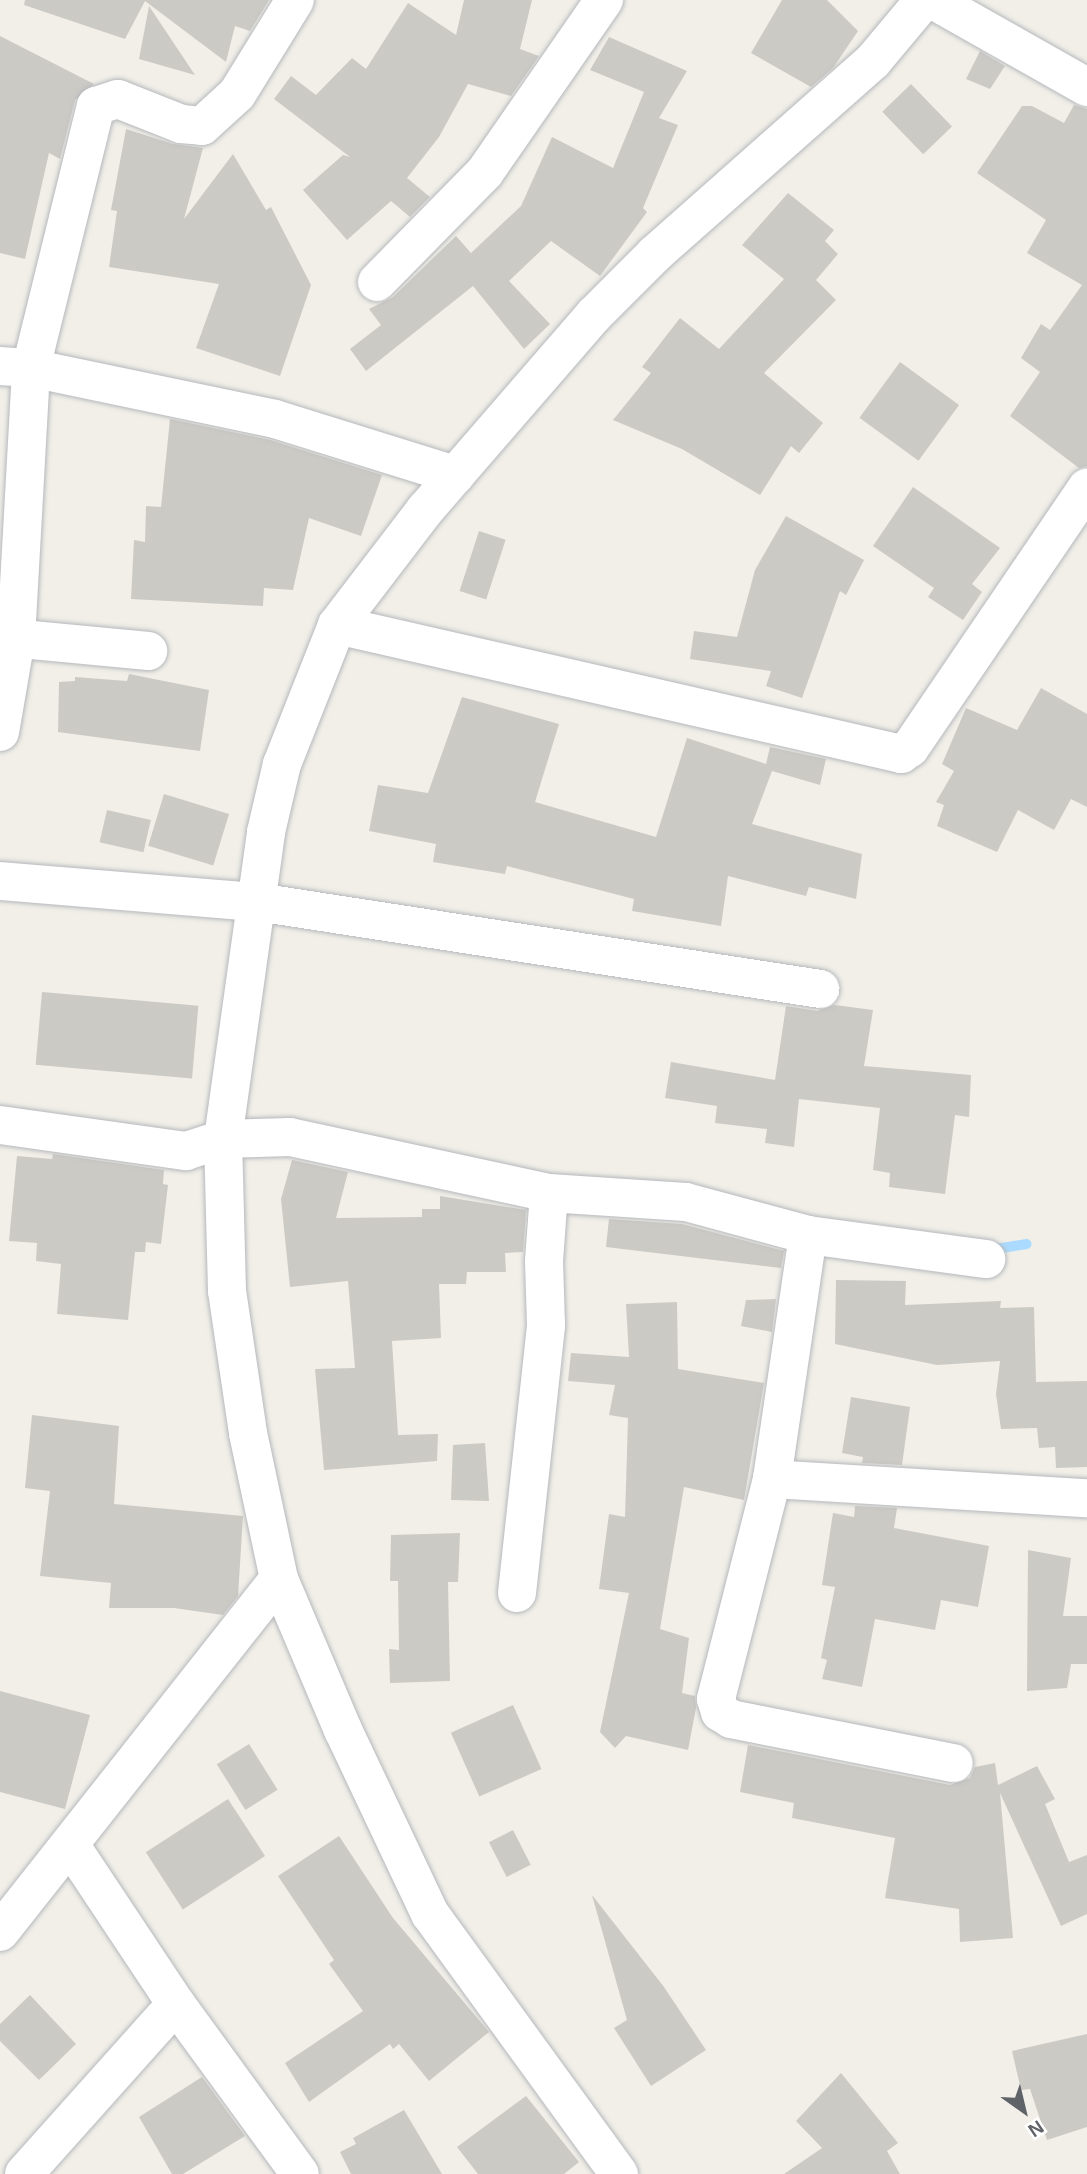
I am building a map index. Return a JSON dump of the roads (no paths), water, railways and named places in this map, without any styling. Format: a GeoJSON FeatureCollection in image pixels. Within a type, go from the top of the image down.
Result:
{"type":"FeatureCollection","features":[{"type":"Feature","properties":{"kind":"street"},"geometry":{"type":"LineString","coordinates":[[0,732],[8,638],[15,367],[96,106],[118,99],[181,124],[202,126],[237,94],[295,0]]}},
{"type":"Feature","properties":{"kind":"street"},"geometry":{"type":"LineString","coordinates":[[377,282],[485,172],[604,0]]}},
{"type":"Feature","properties":{"kind":"street"},"geometry":{"type":"LineString","coordinates":[[619,2174],[430,1914],[342,1730],[279,1579],[248,1433],[227,1291],[223,1139],[257,902],[282,764],[337,625],[455,475],[594,315],[655,254],[863,70],[923,0]]}},
{"type":"Feature","properties":{"kind":"street"},"geometry":{"type":"LineString","coordinates":[[933,0],[1087,87]]}},
{"type":"Feature","properties":{"kind":"street"},"geometry":{"type":"LineString","coordinates":[[15,367],[275,419],[455,475]]}},
{"type":"Feature","properties":{"kind":"street"},"geometry":{"type":"LineString","coordinates":[[337,625],[901,754],[910,748],[1087,488]]}},
{"type":"Feature","properties":{"kind":"street"},"geometry":{"type":"LineString","coordinates":[[8,638],[148,651]]}},
{"type":"Feature","properties":{"kind":"street"},"geometry":{"type":"LineString","coordinates":[[0,881],[257,902],[820,989]]}},
{"type":"Feature","properties":{"kind":"street"},"geometry":{"type":"LineString","coordinates":[[0,1125],[186,1151],[223,1139],[290,1138],[549,1193],[686,1202],[808,1235],[986,1259]]}},
{"type":"Feature","properties":{"kind":"street"},"geometry":{"type":"LineString","coordinates":[[517,1592],[546,1325],[544,1261],[549,1193]]}},
{"type":"Feature","properties":{"kind":"street"},"geometry":{"type":"LineString","coordinates":[[808,1235],[772,1479],[716,1699],[720,1712],[731,1719],[954,1763]]}},
{"type":"Feature","properties":{"kind":"street"},"geometry":{"type":"LineString","coordinates":[[772,1479],[1087,1498]]}},
{"type":"Feature","properties":{"kind":"street"},"geometry":{"type":"LineString","coordinates":[[0,1932],[71,1846],[279,1579]]}},
{"type":"Feature","properties":{"kind":"street"},"geometry":{"type":"LineString","coordinates":[[71,1846],[176,2004],[300,2174]]}},
{"type":"Feature","properties":{"kind":"street"},"geometry":{"type":"LineString","coordinates":[[24,2174],[176,2004]]}},
{"type":"Feature","properties":{"kind":"waterway"},"geometry":{"type":"LineString","coordinates":[[989,1250],[1027,1244]]}}]}
